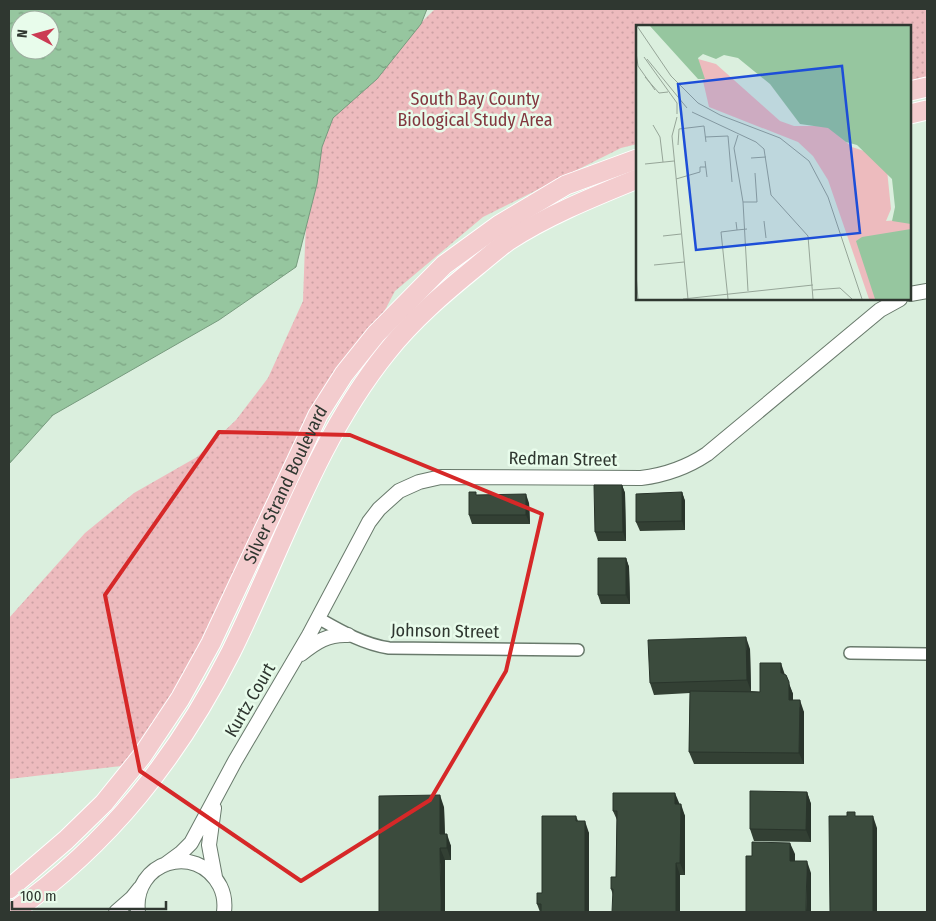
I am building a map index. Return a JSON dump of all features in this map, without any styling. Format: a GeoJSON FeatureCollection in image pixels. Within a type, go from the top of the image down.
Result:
{"type":"FeatureCollection","features":[{"type":"Feature","properties":{"kind":"highway"},"geometry":{"type":"LineString","coordinates":[[911,91],[927,87]]}},
{"type":"Feature","properties":{"kind":"highway"},"geometry":{"type":"LineString","coordinates":[[911,114],[927,110]]}},
{"type":"Feature","properties":{"kind":"highway","name":"Silver Strand Boulevard"},"geometry":{"type":"LineString","coordinates":[[9,890],[66,840],[104,803],[142,756],[180,699],[211,643],[318,415],[344,374],[376,334],[444,265],[498,225],[566,185],[636,159]]}},
{"type":"Feature","properties":{"kind":"highway","name":"Silver Strand Boulevard"},"geometry":{"type":"LineString","coordinates":[[13,912],[78,860],[118,821],[156,774],[200,709],[231,651],[308,484],[338,426],[360,390],[388,351],[454,285],[507,242],[575,204],[636,179]]}},
{"type":"Feature","properties":{"kind":"street"},"geometry":{"type":"LineString","coordinates":[[911,294],[927,291]]}},
{"type":"Feature","properties":{"kind":"street","name":"Redman Street"},"geometry":{"type":"LineString","coordinates":[[318,618],[369,522],[389,499],[411,485],[434,478],[451,476],[642,478],[671,473],[694,463],[707,454],[880,310],[898,300]]}},
{"type":"Feature","properties":{"kind":"street","name":"Johnson Street"},"geometry":{"type":"LineString","coordinates":[[318,618],[348,635],[374,646],[389,648],[578,650]]}},
{"type":"Feature","properties":{"kind":"street","name":"Kurtz Court"},"geometry":{"type":"LineString","coordinates":[[116,912],[132,898],[152,872],[181,853],[191,843],[318,618]]}},
{"type":"Feature","properties":{"kind":"street"},"geometry":{"type":"LineString","coordinates":[[283,679],[301,655],[314,644],[328,637],[348,635]]}},
{"type":"Feature","properties":{"kind":"street"},"geometry":{"type":"LineString","coordinates":[[850,653],[927,654]]}},
{"type":"Feature","properties":{"kind":"street","name":"Kurtz Court"},"geometry":{"type":"LineString","coordinates":[[215,801],[209,846],[210,860],[223,892],[224,912]]}},
{"type":"Feature","properties":{"kind":"street"},"geometry":{"type":"LineString","coordinates":[[166,864],[176,861],[188,862],[208,870],[216,878]]}},
{"type":"Feature","properties":{"kind":"street"},"geometry":{"type":"LineString","coordinates":[[138,912],[138,898],[142,886]]}},
{"type":"Feature","properties":{"kind":"highlighted area"},"geometry":{"type":"Polygon","coordinates":[[[219,432],[350,435],[542,514],[506,671],[430,800],[301,881],[140,771],[105,595],[219,432]]]}},
{"type":"Feature","properties":{"kind":"green space","name":"South Bay County Biological Study Area"},"geometry":{"type":"Polygon","coordinates":[[[435,9],[927,9],[927,79],[911,83],[911,25],[636,25],[636,144],[621,148],[483,217],[395,291],[306,460],[219,647],[177,721],[147,763],[9,779],[9,618],[85,533],[134,493],[197,457],[236,420],[268,378],[303,301],[309,171],[324,118],[435,9]]]}},
{"type":"Feature","properties":{"kind":"water"},"geometry":{"type":"Polygon","coordinates":[[[9,9],[427,9],[421,24],[377,79],[333,118],[322,147],[317,184],[296,267],[219,320],[53,415],[9,464],[9,9]]]}},
{"type":"Feature","properties":{"kind":"building"},"geometry":{"type":"Polygon","coordinates":[[[594,485],[622,485],[623,532],[595,532],[594,485]]]}},
{"type":"Feature","properties":{"kind":"building"},"geometry":{"type":"Polygon","coordinates":[[[469,492],[476,492],[476,495],[526,494],[526,515],[469,515],[469,492]]]}},
{"type":"Feature","properties":{"kind":"building"},"geometry":{"type":"Polygon","coordinates":[[[682,492],[682,521],[636,522],[636,494],[682,492]]]}},
{"type":"Feature","properties":{"kind":"building"},"geometry":{"type":"Polygon","coordinates":[[[598,558],[626,558],[626,595],[598,595],[598,558]]]}},
{"type":"Feature","properties":{"kind":"building"},"geometry":{"type":"Polygon","coordinates":[[[746,637],[747,680],[650,683],[648,640],[746,637]]]}},
{"type":"Feature","properties":{"kind":"building"},"geometry":{"type":"Polygon","coordinates":[[[760,663],[781,663],[781,673],[786,675],[789,682],[789,700],[800,700],[799,753],[689,752],[690,691],[760,692],[760,663]]]}},
{"type":"Feature","properties":{"kind":"building"},"geometry":{"type":"Polygon","coordinates":[[[750,791],[807,792],[806,830],[750,829],[750,791]]]}},
{"type":"Feature","properties":{"kind":"building"},"geometry":{"type":"Polygon","coordinates":[[[613,793],[675,793],[675,804],[681,804],[680,863],[676,863],[676,912],[612,912],[613,889],[611,889],[611,877],[616,877],[617,811],[613,811],[613,793]]]}},
{"type":"Feature","properties":{"kind":"building"},"geometry":{"type":"Polygon","coordinates":[[[440,795],[440,834],[447,834],[447,848],[440,848],[441,912],[379,912],[379,796],[440,795]]]}},
{"type":"Feature","properties":{"kind":"building"},"geometry":{"type":"Polygon","coordinates":[[[847,812],[855,812],[855,816],[873,816],[873,912],[830,912],[829,816],[847,816],[847,812]]]}},
{"type":"Feature","properties":{"kind":"building"},"geometry":{"type":"Polygon","coordinates":[[[542,816],[576,816],[576,821],[585,821],[585,912],[541,912],[541,904],[537,904],[537,893],[542,893],[542,816]]]}},
{"type":"Feature","properties":{"kind":"building"},"geometry":{"type":"Polygon","coordinates":[[[752,842],[790,843],[790,861],[807,861],[806,912],[746,912],[746,856],[752,856],[752,842]]]}}]}
